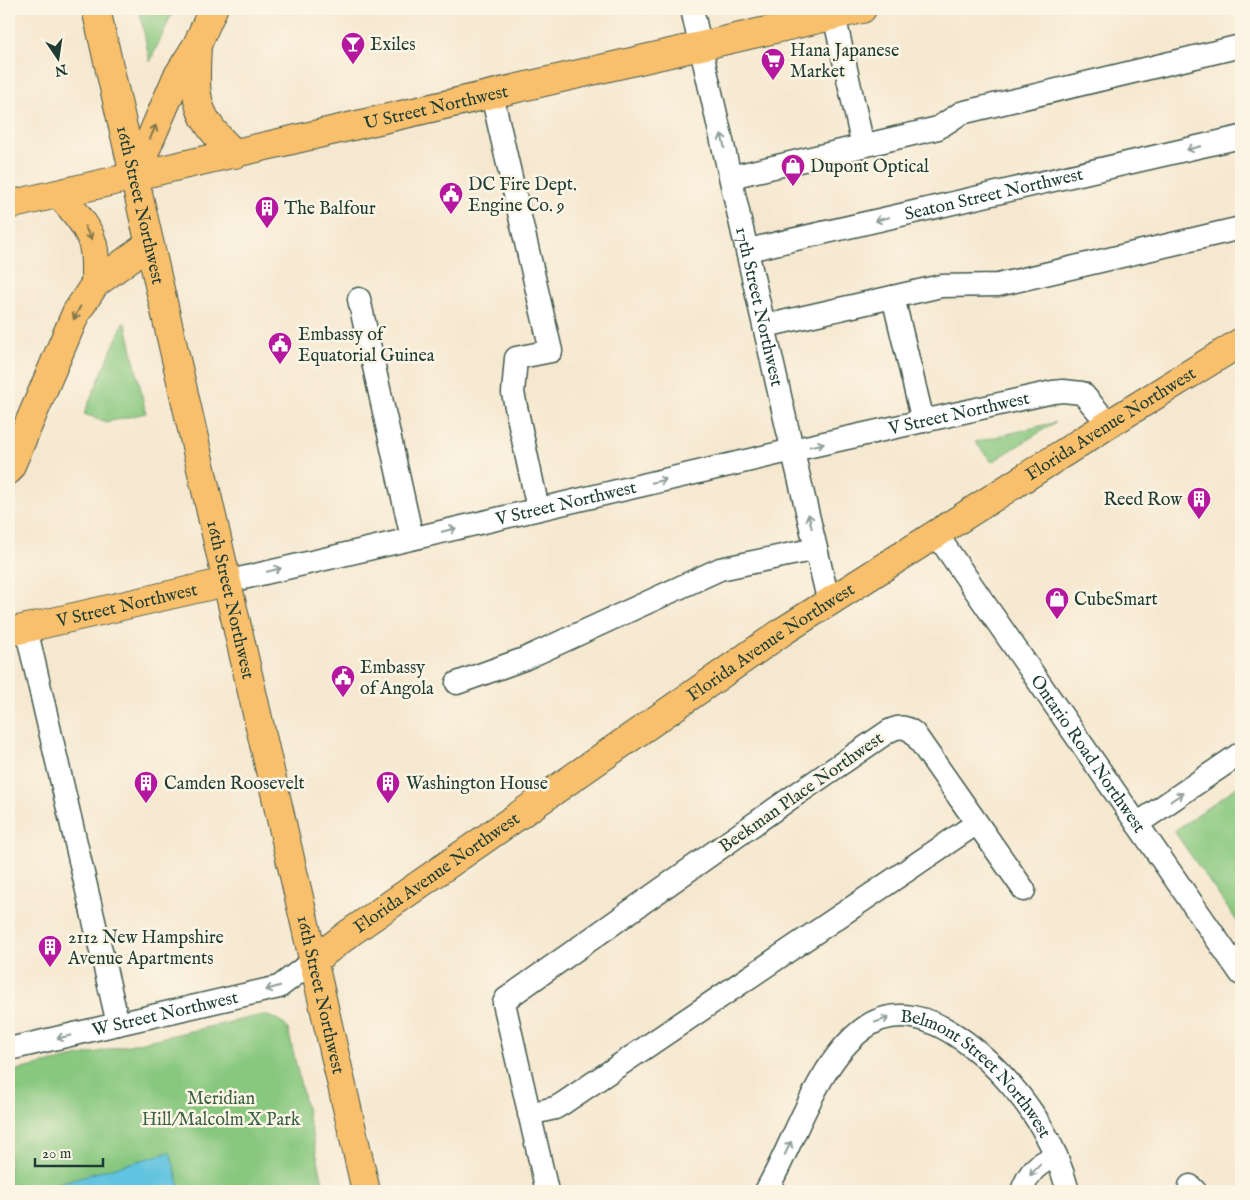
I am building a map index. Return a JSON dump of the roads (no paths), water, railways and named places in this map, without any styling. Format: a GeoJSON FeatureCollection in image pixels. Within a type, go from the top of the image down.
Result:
{"type":"FeatureCollection","features":[{"type":"Feature","properties":{"kind":"main road","name":"16th Street Northwest"},"geometry":{"type":"LineString","coordinates":[[96,9],[366,1191]]}},
{"type":"Feature","properties":{"kind":"main road"},"geometry":{"type":"LineString","coordinates":[[134,177],[176,77],[197,45],[213,9]]}},
{"type":"Feature","properties":{"kind":"main road","name":"U Street Northwest"},"geometry":{"type":"LineString","coordinates":[[9,205],[862,9]]}},
{"type":"Feature","properties":{"kind":"main road"},"geometry":{"type":"LineString","coordinates":[[197,45],[196,86],[199,106],[209,126],[235,154]]}},
{"type":"Feature","properties":{"kind":"main road"},"geometry":{"type":"LineString","coordinates":[[59,194],[81,221],[91,238],[95,284]]}},
{"type":"Feature","properties":{"kind":"main road"},"geometry":{"type":"LineString","coordinates":[[9,470],[76,313],[95,284],[149,244]]}},
{"type":"Feature","properties":{"kind":"main road","name":"Florida Avenue Northwest"},"geometry":{"type":"LineString","coordinates":[[313,961],[358,926],[785,630],[1241,342]]}},
{"type":"Feature","properties":{"kind":"main road","name":"V Street Northwest"},"geometry":{"type":"LineString","coordinates":[[17,630],[226,582]]}},
{"type":"Feature","properties":{"kind":"street","name":"17th Street Northwest"},"geometry":{"type":"LineString","coordinates":[[692,9],[829,603]]}},
{"type":"Feature","properties":{"kind":"street"},"geometry":{"type":"LineString","coordinates":[[834,15],[863,146]]}},
{"type":"Feature","properties":{"kind":"street"},"geometry":{"type":"LineString","coordinates":[[731,177],[938,128],[961,113],[1241,46]]}},
{"type":"Feature","properties":{"kind":"street"},"geometry":{"type":"LineString","coordinates":[[492,95],[551,350],[516,358],[513,392],[538,509]]}},
{"type":"Feature","properties":{"kind":"street","name":"Seaton Street Northwest"},"geometry":{"type":"LineString","coordinates":[[748,250],[1241,137]]}},
{"type":"Feature","properties":{"kind":"street"},"geometry":{"type":"LineString","coordinates":[[765,326],[941,286],[998,285],[1241,228]]}},
{"type":"Feature","properties":{"kind":"street"},"geometry":{"type":"LineString","coordinates":[[893,297],[923,421]]}},
{"type":"Feature","properties":{"kind":"street"},"geometry":{"type":"LineString","coordinates":[[360,299],[412,538]]}},
{"type":"Feature","properties":{"kind":"street","name":"V Street Northwest"},"geometry":{"type":"LineString","coordinates":[[226,582],[793,450],[1063,391],[1082,393],[1110,424]]}},
{"type":"Feature","properties":{"kind":"street","name":"Ontario Road Northwest"},"geometry":{"type":"LineString","coordinates":[[936,535],[1241,974]]}},
{"type":"Feature","properties":{"kind":"street"},"geometry":{"type":"LineString","coordinates":[[456,683],[524,659],[720,569],[816,548]]}},
{"type":"Feature","properties":{"kind":"street"},"geometry":{"type":"LineString","coordinates":[[17,630],[118,1024]]}},
{"type":"Feature","properties":{"kind":"street","name":"Beekman Place Northwest"},"geometry":{"type":"LineString","coordinates":[[547,1191],[504,1004],[506,999],[788,800],[889,731],[898,727],[903,727],[914,733],[977,822]]}},
{"type":"Feature","properties":{"kind":"street"},"geometry":{"type":"LineString","coordinates":[[1137,824],[1241,754]]}},
{"type":"Feature","properties":{"kind":"street"},"geometry":{"type":"LineString","coordinates":[[529,1114],[555,1108],[562,1104],[977,822],[1024,890]]}},
{"type":"Feature","properties":{"kind":"street","name":"W Street Northwest"},"geometry":{"type":"LineString","coordinates":[[9,1050],[279,987],[313,961]]}},
{"type":"Feature","properties":{"kind":"street","name":"Belmont Street Northwest"},"geometry":{"type":"LineString","coordinates":[[766,1191],[819,1085],[836,1058],[845,1046],[864,1028],[882,1019],[892,1017],[918,1017],[930,1021],[971,1046],[997,1070],[1032,1112],[1056,1156]]}},
{"type":"Feature","properties":{"kind":"street"},"geometry":{"type":"LineString","coordinates":[[1022,1191],[1025,1182],[1037,1166],[1056,1156],[1068,1191]]}},
{"type":"Feature","properties":{"kind":"water"},"geometry":{"type":"Polygon","coordinates":[[[170,1152],[181,1191],[33,1190],[170,1152]]]}},
{"type":"Feature","properties":{"kind":"place","name":"Exiles"},"geometry":{"type":"Point","coordinates":[353,65]}},
{"type":"Feature","properties":{"kind":"place","name":"Hana Japanese Market"},"geometry":{"type":"Point","coordinates":[773,81]}},
{"type":"Feature","properties":{"kind":"place","name":"Dupont Optical"},"geometry":{"type":"Point","coordinates":[793,187]}},
{"type":"Feature","properties":{"kind":"place","name":"DC Fire Dept. Engine Co. 9"},"geometry":{"type":"Point","coordinates":[451,215]}},
{"type":"Feature","properties":{"kind":"place","name":"The Balfour"},"geometry":{"type":"Point","coordinates":[267,229]}},
{"type":"Feature","properties":{"kind":"place","name":"Embassy of Equatorial Guinea"},"geometry":{"type":"Point","coordinates":[280,365]}},
{"type":"Feature","properties":{"kind":"place","name":"Reed Row"},"geometry":{"type":"Point","coordinates":[1199,520]}},
{"type":"Feature","properties":{"kind":"place","name":"CubeSmart"},"geometry":{"type":"Point","coordinates":[1057,620]}},
{"type":"Feature","properties":{"kind":"place","name":"Embassy of Angola"},"geometry":{"type":"Point","coordinates":[343,698]}},
{"type":"Feature","properties":{"kind":"place","name":"Camden Roosevelt"},"geometry":{"type":"Point","coordinates":[146,804]}},
{"type":"Feature","properties":{"kind":"place","name":"Washington House"},"geometry":{"type":"Point","coordinates":[388,804]}},
{"type":"Feature","properties":{"kind":"place","name":"2112 New Hampshire Avenue Apartments"},"geometry":{"type":"Point","coordinates":[50,968]}},
{"type":"Feature","properties":{"kind":"park label","name":"Meridian Hill/Malcolm X Park"},"geometry":{"type":"Point","coordinates":[221,1108]}}]}
